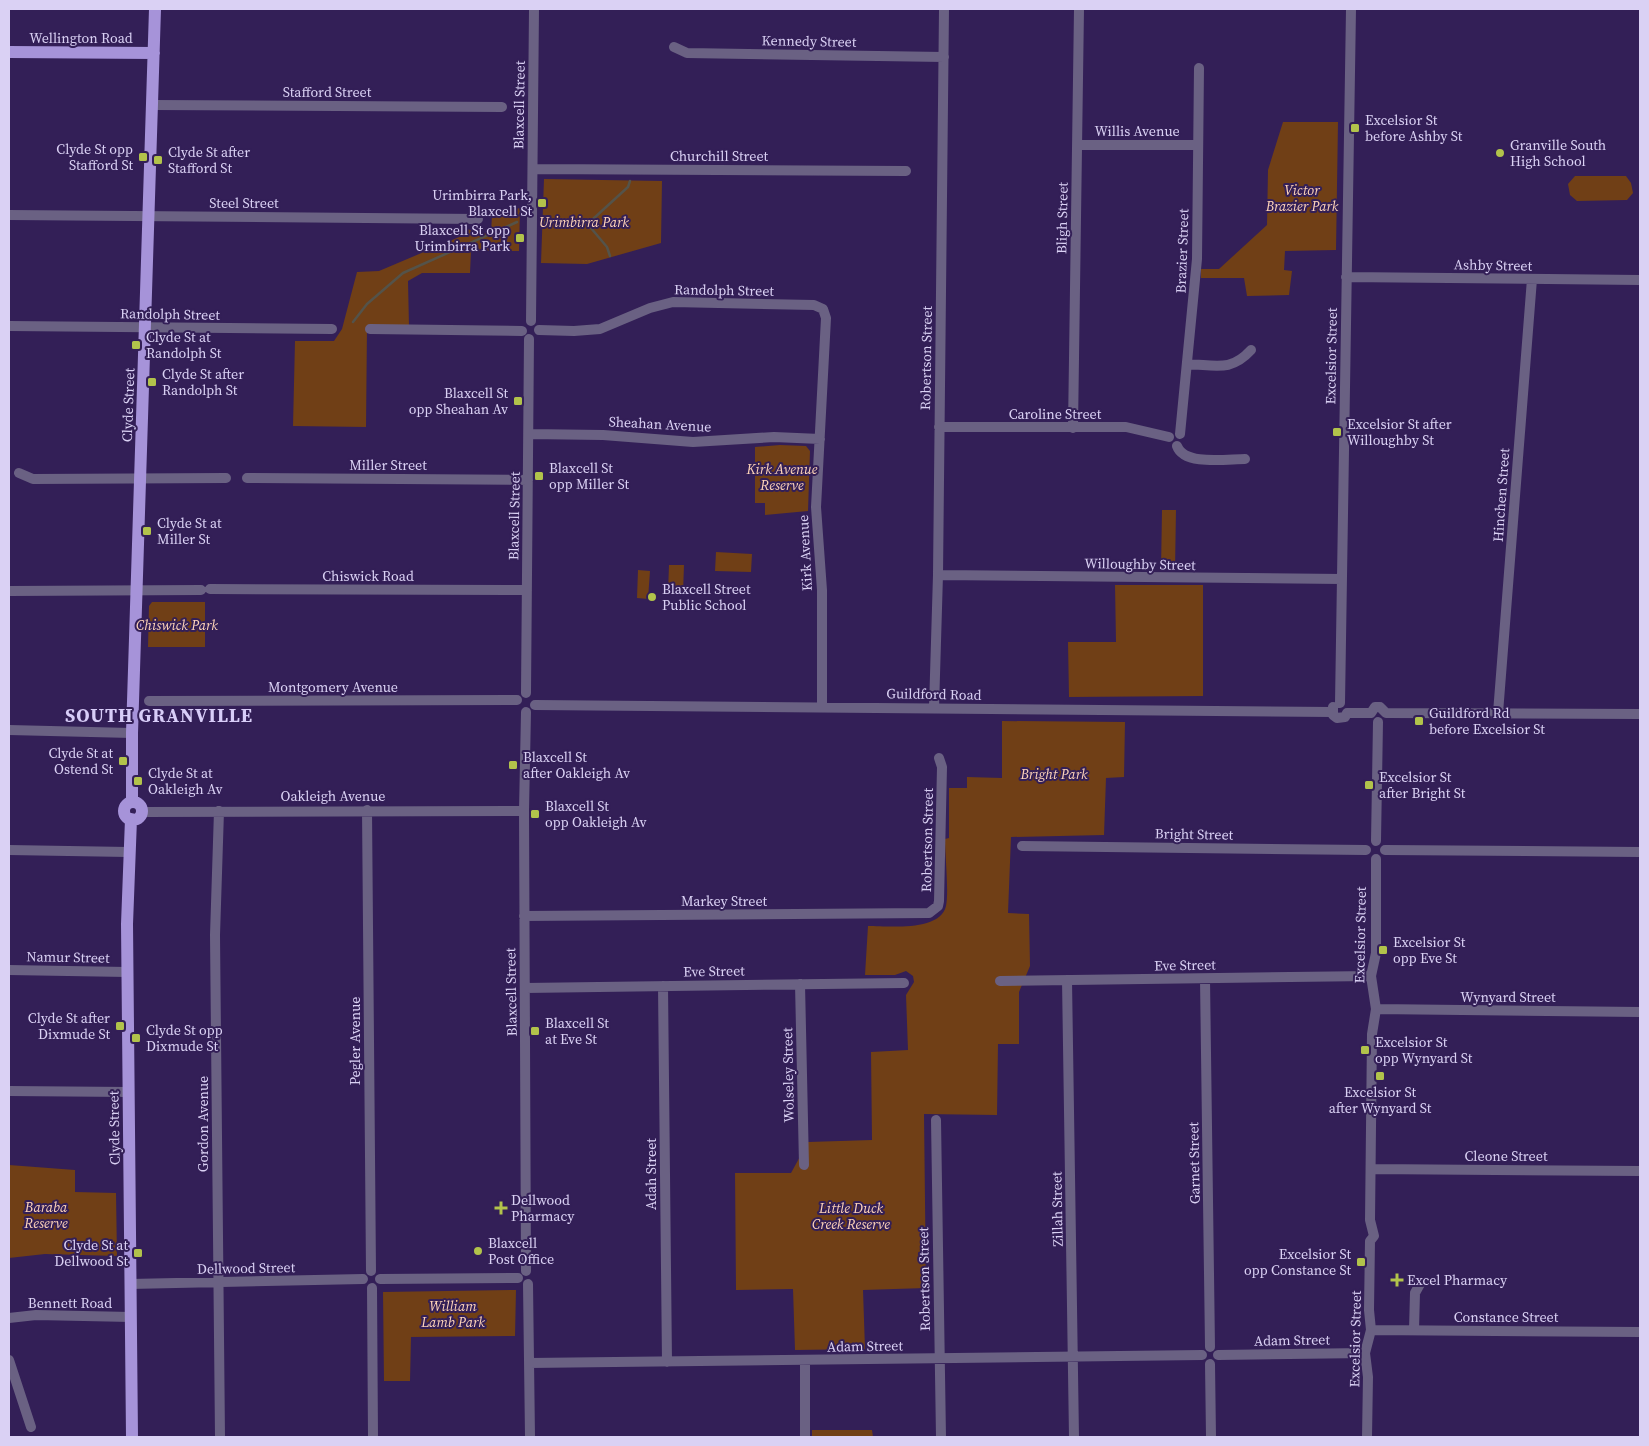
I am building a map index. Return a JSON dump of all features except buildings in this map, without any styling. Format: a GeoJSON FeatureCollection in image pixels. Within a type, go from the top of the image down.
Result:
{"type":"FeatureCollection","features":[{"type":"Feature","properties":{"kind":"main road","name":"Clyde Street"},"geometry":{"type":"LineString","coordinates":[[132,802],[132,733],[155,9]]}},
{"type":"Feature","properties":{"kind":"main road","name":"Wellington Road"},"geometry":{"type":"LineString","coordinates":[[9,52],[154,53]]}},
{"type":"Feature","properties":{"kind":"main road"},"geometry":{"type":"LineString","coordinates":[[132,802],[140,806],[142,812],[137,819],[131,819],[124,811],[125,806],[132,802]]}},
{"type":"Feature","properties":{"kind":"main road","name":"Clyde Street"},"geometry":{"type":"LineString","coordinates":[[131,819],[128,852],[127,972],[132,1437]]}},
{"type":"Feature","properties":{"kind":"street","name":"Blaxcell Street"},"geometry":{"type":"LineString","coordinates":[[531,321],[534,9]]}},
{"type":"Feature","properties":{"kind":"street","name":"Robertson Street"},"geometry":{"type":"LineString","coordinates":[[934,708],[938,575],[944,9]]}},
{"type":"Feature","properties":{"kind":"street","name":"Bligh Street"},"geometry":{"type":"LineString","coordinates":[[1073,428],[1078,9]]}},
{"type":"Feature","properties":{"kind":"street","name":"Excelsior Street"},"geometry":{"type":"LineString","coordinates":[[1340,703],[1351,9]]}},
{"type":"Feature","properties":{"kind":"street","name":"Kennedy Street"},"geometry":{"type":"LineString","coordinates":[[674,47],[687,53],[944,58]]}},
{"type":"Feature","properties":{"kind":"street","name":"Brazier Street"},"geometry":{"type":"LineString","coordinates":[[1175,436],[1188,364],[1197,260],[1200,68]]}},
{"type":"Feature","properties":{"kind":"street","name":"Stafford Street"},"geometry":{"type":"LineString","coordinates":[[153,105],[502,107]]}},
{"type":"Feature","properties":{"kind":"street","name":"Willis Avenue"},"geometry":{"type":"LineString","coordinates":[[1077,145],[1198,145]]}},
{"type":"Feature","properties":{"kind":"street","name":"Churchill Street"},"geometry":{"type":"LineString","coordinates":[[532,169],[906,171]]}},
{"type":"Feature","properties":{"kind":"street","name":"Steel Street"},"geometry":{"type":"LineString","coordinates":[[9,214],[478,219]]}},
{"type":"Feature","properties":{"kind":"street","name":"Ashby Street"},"geometry":{"type":"LineString","coordinates":[[1346,277],[1640,280]]}},
{"type":"Feature","properties":{"kind":"street","name":"Hinchen Street"},"geometry":{"type":"LineString","coordinates":[[1498,713],[1532,279]]}},
{"type":"Feature","properties":{"kind":"street","name":"Randolph Street"},"geometry":{"type":"LineString","coordinates":[[539,330],[600,329],[650,308],[673,302],[814,305],[823,309]]}},
{"type":"Feature","properties":{"kind":"street","name":"Kirk Avenue"},"geometry":{"type":"LineString","coordinates":[[822,707],[822,616],[816,508],[826,318],[823,309]]}},
{"type":"Feature","properties":{"kind":"street"},"geometry":{"type":"LineString","coordinates":[[531,321],[538,325],[539,330],[537,336],[529,339],[524,336],[522,331],[524,324],[531,321]]}},
{"type":"Feature","properties":{"kind":"street","name":"Randolph Street"},"geometry":{"type":"LineString","coordinates":[[9,326],[332,329]]}},
{"type":"Feature","properties":{"kind":"street"},"geometry":{"type":"LineString","coordinates":[[370,329],[522,331]]}},
{"type":"Feature","properties":{"kind":"street","name":"Blaxcell Street"},"geometry":{"type":"LineString","coordinates":[[526,693],[529,339]]}},
{"type":"Feature","properties":{"kind":"street"},"geometry":{"type":"LineString","coordinates":[[1188,364],[1232,365],[1239,362],[1251,350]]}},
{"type":"Feature","properties":{"kind":"street","name":"Caroline Street"},"geometry":{"type":"LineString","coordinates":[[939,427],[1131,427],[1161,437],[1175,436]]}},
{"type":"Feature","properties":{"kind":"street","name":"Sheahan Avenue"},"geometry":{"type":"LineString","coordinates":[[529,434],[603,435],[693,442],[774,437],[820,439]]}},
{"type":"Feature","properties":{"kind":"street"},"geometry":{"type":"LineString","coordinates":[[1175,436],[1171,445],[1177,446],[1182,454],[1191,459],[1245,459]]}},
{"type":"Feature","properties":{"kind":"street"},"geometry":{"type":"LineString","coordinates":[[19,473],[33,479],[226,478]]}},
{"type":"Feature","properties":{"kind":"street","name":"Miller Street"},"geometry":{"type":"LineString","coordinates":[[247,478],[528,480]]}},
{"type":"Feature","properties":{"kind":"street","name":"Willoughby Street"},"geometry":{"type":"LineString","coordinates":[[938,575],[1342,579]]}},
{"type":"Feature","properties":{"kind":"street","name":"Chiswick Road"},"geometry":{"type":"LineString","coordinates":[[9,591],[527,590]]}},
{"type":"Feature","properties":{"kind":"street"},"geometry":{"type":"LineString","coordinates":[[526,693],[532,696],[535,704],[531,711],[526,712],[517,707],[517,700],[520,695],[526,693]]}},
{"type":"Feature","properties":{"kind":"street","name":"Montgomery Avenue"},"geometry":{"type":"LineString","coordinates":[[149,701],[517,700]]}},
{"type":"Feature","properties":{"kind":"street"},"geometry":{"type":"LineString","coordinates":[[1340,703],[1345,705],[1347,712],[1340,719],[1332,712],[1334,706],[1340,703]]}},
{"type":"Feature","properties":{"kind":"street","name":"Guildford Road"},"geometry":{"type":"LineString","coordinates":[[535,704],[1332,712]]}},
{"type":"Feature","properties":{"kind":"street"},"geometry":{"type":"LineString","coordinates":[[1371,713],[1376,707],[1380,707],[1386,714],[1640,714]]}},
{"type":"Feature","properties":{"kind":"street","name":"Blaxcell Street"},"geometry":{"type":"LineString","coordinates":[[522,1275],[526,712]]}},
{"type":"Feature","properties":{"kind":"street"},"geometry":{"type":"LineString","coordinates":[[1347,712],[1371,713]]}},
{"type":"Feature","properties":{"kind":"street"},"geometry":{"type":"LineString","coordinates":[[1371,713],[1372,718],[1378,722]]}},
{"type":"Feature","properties":{"kind":"street"},"geometry":{"type":"LineString","coordinates":[[1378,722],[1384,719],[1386,714]]}},
{"type":"Feature","properties":{"kind":"street"},"geometry":{"type":"LineString","coordinates":[[1376,841],[1378,722]]}},
{"type":"Feature","properties":{"kind":"street"},"geometry":{"type":"LineString","coordinates":[[9,730],[132,733]]}},
{"type":"Feature","properties":{"kind":"street","name":"Robertson Street"},"geometry":{"type":"LineString","coordinates":[[924,914],[934,910],[939,901],[942,767],[939,758]]}},
{"type":"Feature","properties":{"kind":"street","name":"Pegler Avenue"},"geometry":{"type":"LineString","coordinates":[[367,810],[371,1271]]}},
{"type":"Feature","properties":{"kind":"street","name":"Gordon Avenue"},"geometry":{"type":"LineString","coordinates":[[219,811],[216,935],[220,1437]]}},
{"type":"Feature","properties":{"kind":"street","name":"Oakleigh Avenue"},"geometry":{"type":"LineString","coordinates":[[142,812],[524,811]]}},
{"type":"Feature","properties":{"kind":"street"},"geometry":{"type":"LineString","coordinates":[[1376,841],[1382,844],[1385,850],[1382,856],[1376,859],[1369,856],[1366,850],[1369,843],[1376,841]]}},
{"type":"Feature","properties":{"kind":"street","name":"Bright Street"},"geometry":{"type":"LineString","coordinates":[[1022,846],[1366,850]]}},
{"type":"Feature","properties":{"kind":"street"},"geometry":{"type":"LineString","coordinates":[[9,850],[128,852]]}},
{"type":"Feature","properties":{"kind":"street"},"geometry":{"type":"LineString","coordinates":[[1385,850],[1640,852]]}},
{"type":"Feature","properties":{"kind":"street","name":"Excelsior Street"},"geometry":{"type":"LineString","coordinates":[[1367,1437],[1368,1376],[1366,1353],[1371,1330],[1369,1310],[1370,1241],[1374,1236],[1370,1220],[1372,1034],[1376,1009],[1371,976],[1376,953],[1376,859]]}},
{"type":"Feature","properties":{"kind":"street","name":"Markey Street"},"geometry":{"type":"LineString","coordinates":[[524,916],[924,914]]}},
{"type":"Feature","properties":{"kind":"street","name":"Namur Street"},"geometry":{"type":"LineString","coordinates":[[9,970],[127,972]]}},
{"type":"Feature","properties":{"kind":"street","name":"Eve Street"},"geometry":{"type":"LineString","coordinates":[[1000,981],[1371,976]]}},
{"type":"Feature","properties":{"kind":"street","name":"Garnet Street"},"geometry":{"type":"LineString","coordinates":[[1205,979],[1210,1347]]}},
{"type":"Feature","properties":{"kind":"street","name":"Zillah Street"},"geometry":{"type":"LineString","coordinates":[[1067,980],[1074,1437]]}},
{"type":"Feature","properties":{"kind":"street","name":"Eve Street"},"geometry":{"type":"LineString","coordinates":[[524,988],[904,983]]}},
{"type":"Feature","properties":{"kind":"street","name":"Wolseley Street"},"geometry":{"type":"LineString","coordinates":[[800,984],[804,1165]]}},
{"type":"Feature","properties":{"kind":"street","name":"Adah Street"},"geometry":{"type":"LineString","coordinates":[[663,986],[666,1362]]}},
{"type":"Feature","properties":{"kind":"street","name":"Wynyard Street"},"geometry":{"type":"LineString","coordinates":[[1376,1009],[1640,1012]]}},
{"type":"Feature","properties":{"kind":"street"},"geometry":{"type":"LineString","coordinates":[[9,1090],[128,1092]]}},
{"type":"Feature","properties":{"kind":"street","name":"Robertson Street"},"geometry":{"type":"LineString","coordinates":[[936,1120],[941,1437]]}},
{"type":"Feature","properties":{"kind":"street","name":"Cleone Street"},"geometry":{"type":"LineString","coordinates":[[1371,1169],[1640,1171]]}},
{"type":"Feature","properties":{"kind":"street"},"geometry":{"type":"LineString","coordinates":[[371,1271],[378,1275],[380,1280],[377,1286],[372,1288],[364,1285],[363,1279],[366,1273],[371,1271]]}},
{"type":"Feature","properties":{"kind":"street"},"geometry":{"type":"LineString","coordinates":[[380,1280],[522,1275],[522,1284],[528,1284],[530,1437]]}},
{"type":"Feature","properties":{"kind":"street","name":"Dellwood Street"},"geometry":{"type":"LineString","coordinates":[[130,1284],[363,1279]]}},
{"type":"Feature","properties":{"kind":"street"},"geometry":{"type":"LineString","coordinates":[[1414,1330],[1414,1293],[1421,1282]]}},
{"type":"Feature","properties":{"kind":"street"},"geometry":{"type":"LineString","coordinates":[[372,1288],[372,1437]]}},
{"type":"Feature","properties":{"kind":"street","name":"Bennett Road"},"geometry":{"type":"LineString","coordinates":[[9,1318],[36,1315],[130,1317]]}},
{"type":"Feature","properties":{"kind":"street","name":"Constance Street"},"geometry":{"type":"LineString","coordinates":[[1371,1330],[1640,1332]]}},
{"type":"Feature","properties":{"kind":"street"},"geometry":{"type":"LineString","coordinates":[[1210,1347],[1216,1350],[1218,1355],[1217,1360],[1210,1364],[1205,1362],[1202,1355],[1203,1350],[1210,1347]]}},
{"type":"Feature","properties":{"kind":"street","name":"Adam Street"},"geometry":{"type":"LineString","coordinates":[[1218,1355],[1366,1353]]}},
{"type":"Feature","properties":{"kind":"street","name":"Adam Street"},"geometry":{"type":"LineString","coordinates":[[529,1363],[1202,1355]]}},
{"type":"Feature","properties":{"kind":"street"},"geometry":{"type":"LineString","coordinates":[[9,1360],[31,1427]]}},
{"type":"Feature","properties":{"kind":"street"},"geometry":{"type":"LineString","coordinates":[[805,1360],[805,1437]]}},
{"type":"Feature","properties":{"kind":"street"},"geometry":{"type":"LineString","coordinates":[[1210,1364],[1211,1437]]}},
{"type":"Feature","properties":{"kind":"green space","name":"Victor Brazier Park"},"geometry":{"type":"Polygon","coordinates":[[[1283,122],[1338,122],[1336,250],[1285,251],[1284,270],[1292,271],[1289,295],[1247,296],[1244,278],[1201,278],[1201,269],[1219,269],[1267,225],[1268,170],[1283,122]]]}},
{"type":"Feature","properties":{"kind":"green space"},"geometry":{"type":"Polygon","coordinates":[[[1575,176],[1626,176],[1631,183],[1633,193],[1627,200],[1577,201],[1570,195],[1568,184],[1575,176]]]}},
{"type":"Feature","properties":{"kind":"green space","name":"Urimbirra Park"},"geometry":{"type":"Polygon","coordinates":[[[544,179],[662,181],[661,243],[587,264],[541,263],[544,179]]]}},
{"type":"Feature","properties":{"kind":"green space"},"geometry":{"type":"Polygon","coordinates":[[[520,208],[519,251],[471,251],[470,273],[422,273],[408,281],[409,326],[367,327],[366,427],[293,426],[295,341],[334,341],[342,329],[357,272],[379,271],[464,235],[464,227],[476,233],[491,233],[492,215],[520,208]]]}},
{"type":"Feature","properties":{"kind":"green space","name":"Kirk Avenue Reserve"},"geometry":{"type":"Polygon","coordinates":[[[780,445],[806,446],[810,451],[808,511],[765,515],[765,503],[755,503],[755,447],[780,445]]]}},
{"type":"Feature","properties":{"kind":"green space"},"geometry":{"type":"Polygon","coordinates":[[[1162,510],[1176,510],[1175,570],[1161,570],[1162,510]]]}},
{"type":"Feature","properties":{"kind":"green space"},"geometry":{"type":"Polygon","coordinates":[[[716,552],[752,554],[751,572],[715,571],[716,552]]]}},
{"type":"Feature","properties":{"kind":"green space"},"geometry":{"type":"Polygon","coordinates":[[[669,565],[684,565],[683,593],[668,593],[669,565]]]}},
{"type":"Feature","properties":{"kind":"green space"},"geometry":{"type":"Polygon","coordinates":[[[638,570],[650,571],[648,599],[637,598],[638,570]]]}},
{"type":"Feature","properties":{"kind":"green space"},"geometry":{"type":"Polygon","coordinates":[[[1115,585],[1203,585],[1203,696],[1069,697],[1068,642],[1116,642],[1115,585]]]}},
{"type":"Feature","properties":{"kind":"green space","name":"Chiswick Park"},"geometry":{"type":"Polygon","coordinates":[[[152,602],[205,602],[205,647],[148,647],[149,606],[152,602]]]}},
{"type":"Feature","properties":{"kind":"green space","name":"Little Duck Creek Reserve"},"geometry":{"type":"Polygon","coordinates":[[[1002,721],[1125,722],[1124,777],[1106,778],[1104,835],[1011,837],[1008,913],[1029,914],[1030,966],[1019,992],[1019,1044],[998,1044],[997,1115],[924,1114],[926,1288],[863,1290],[865,1349],[795,1350],[793,1289],[736,1290],[735,1173],[791,1173],[808,1142],[872,1140],[871,1052],[908,1050],[906,995],[914,982],[913,976],[906,971],[895,975],[865,975],[868,926],[912,926],[934,920],[942,914],[947,900],[945,839],[949,838],[949,788],[967,788],[967,777],[1002,778],[1002,721]]]}},
{"type":"Feature","properties":{"kind":"green space","name":"Baraba Reserve"},"geometry":{"type":"Polygon","coordinates":[[[9,1165],[75,1170],[75,1192],[116,1193],[117,1256],[45,1254],[9,1258],[9,1165]]]}},
{"type":"Feature","properties":{"kind":"green space","name":"William Lamb Park"},"geometry":{"type":"Polygon","coordinates":[[[516,1290],[515,1336],[411,1337],[410,1381],[384,1381],[383,1292],[516,1290]]]}},
{"type":"Feature","properties":{"kind":"green space"},"geometry":{"type":"Polygon","coordinates":[[[812,1430],[872,1430],[873,1437],[812,1437],[812,1430]]]}},
{"type":"Feature","properties":{"kind":"waterway"},"geometry":{"type":"LineString","coordinates":[[545,222],[593,219],[628,187],[630,181]]}},
{"type":"Feature","properties":{"kind":"waterway"},"geometry":{"type":"LineString","coordinates":[[585,221],[607,247],[610,256]]}},
{"type":"Feature","properties":{"kind":"waterway"},"geometry":{"type":"LineString","coordinates":[[353,322],[367,304],[403,273],[517,222]]}},
{"type":"Feature","properties":{"kind":"place","name":"Excelsior St before Ashby St"},"geometry":{"type":"Point","coordinates":[1355,128]}},
{"type":"Feature","properties":{"kind":"place","name":"Granville South High School"},"geometry":{"type":"Point","coordinates":[1500,153]}},
{"type":"Feature","properties":{"kind":"place","name":"Clyde St opp Stafford St"},"geometry":{"type":"Point","coordinates":[143,157]}},
{"type":"Feature","properties":{"kind":"place","name":"Clyde St after Stafford St"},"geometry":{"type":"Point","coordinates":[158,160]}},
{"type":"Feature","properties":{"kind":"place","name":"Urimbirra Park, Blaxcell St"},"geometry":{"type":"Point","coordinates":[542,203]}},
{"type":"Feature","properties":{"kind":"place","name":"Blaxcell St opp Urimbirra Park"},"geometry":{"type":"Point","coordinates":[520,238]}},
{"type":"Feature","properties":{"kind":"place","name":"Clyde St at Randolph St"},"geometry":{"type":"Point","coordinates":[136,345]}},
{"type":"Feature","properties":{"kind":"place","name":"Clyde St after Randolph St"},"geometry":{"type":"Point","coordinates":[152,382]}},
{"type":"Feature","properties":{"kind":"place","name":"Blaxcell St opp Sheahan Av"},"geometry":{"type":"Point","coordinates":[518,401]}},
{"type":"Feature","properties":{"kind":"place","name":"Excelsior St after Willoughby St"},"geometry":{"type":"Point","coordinates":[1337,432]}},
{"type":"Feature","properties":{"kind":"place","name":"Blaxcell St opp Miller St"},"geometry":{"type":"Point","coordinates":[539,476]}},
{"type":"Feature","properties":{"kind":"place","name":"Clyde St at Miller St"},"geometry":{"type":"Point","coordinates":[147,531]}},
{"type":"Feature","properties":{"kind":"place","name":"Blaxcell Street Public School"},"geometry":{"type":"Point","coordinates":[652,597]}},
{"type":"Feature","properties":{"kind":"place","name":"Guildford Rd before Excelsior St"},"geometry":{"type":"Point","coordinates":[1419,721]}},
{"type":"Feature","properties":{"kind":"place","name":"Clyde St at Ostend St"},"geometry":{"type":"Point","coordinates":[123,761]}},
{"type":"Feature","properties":{"kind":"place","name":"Blaxcell St after Oakleigh Av"},"geometry":{"type":"Point","coordinates":[513,765]}},
{"type":"Feature","properties":{"kind":"place","name":"Clyde St at Oakleigh Av"},"geometry":{"type":"Point","coordinates":[138,781]}},
{"type":"Feature","properties":{"kind":"place","name":"Excelsior St after Bright St"},"geometry":{"type":"Point","coordinates":[1369,785]}},
{"type":"Feature","properties":{"kind":"place","name":"Blaxcell St opp Oakleigh Av"},"geometry":{"type":"Point","coordinates":[535,814]}},
{"type":"Feature","properties":{"kind":"place","name":"Excelsior St opp Eve St"},"geometry":{"type":"Point","coordinates":[1383,950]}},
{"type":"Feature","properties":{"kind":"place","name":"Clyde St after Dixmude St"},"geometry":{"type":"Point","coordinates":[120,1026]}},
{"type":"Feature","properties":{"kind":"place","name":"Blaxcell St at Eve St"},"geometry":{"type":"Point","coordinates":[535,1031]}},
{"type":"Feature","properties":{"kind":"place","name":"Clyde St opp Dixmude St"},"geometry":{"type":"Point","coordinates":[136,1038]}},
{"type":"Feature","properties":{"kind":"place","name":"Excelsior St opp Wynyard St"},"geometry":{"type":"Point","coordinates":[1365,1050]}},
{"type":"Feature","properties":{"kind":"place","name":"Excelsior St after Wynyard St"},"geometry":{"type":"Point","coordinates":[1380,1076]}},
{"type":"Feature","properties":{"kind":"place","name":"Dellwood Pharmacy"},"geometry":{"type":"Point","coordinates":[501,1208]}},
{"type":"Feature","properties":{"kind":"place","name":"Blaxcell Post Office"},"geometry":{"type":"Point","coordinates":[478,1251]}},
{"type":"Feature","properties":{"kind":"place","name":"Clyde St at Dellwood St"},"geometry":{"type":"Point","coordinates":[138,1253]}},
{"type":"Feature","properties":{"kind":"place","name":"Excelsior St opp Constance St"},"geometry":{"type":"Point","coordinates":[1361,1262]}},
{"type":"Feature","properties":{"kind":"place","name":"Excel Pharmacy"},"geometry":{"type":"Point","coordinates":[1397,1280]}},
{"type":"Feature","properties":{"kind":"district","name":"SOUTH GRANVILLE"},"geometry":{"type":"Point","coordinates":[159,715]}},
{"type":"Feature","properties":{"kind":"park label","name":"Bright Park"},"geometry":{"type":"Point","coordinates":[1054,774]}}]}
